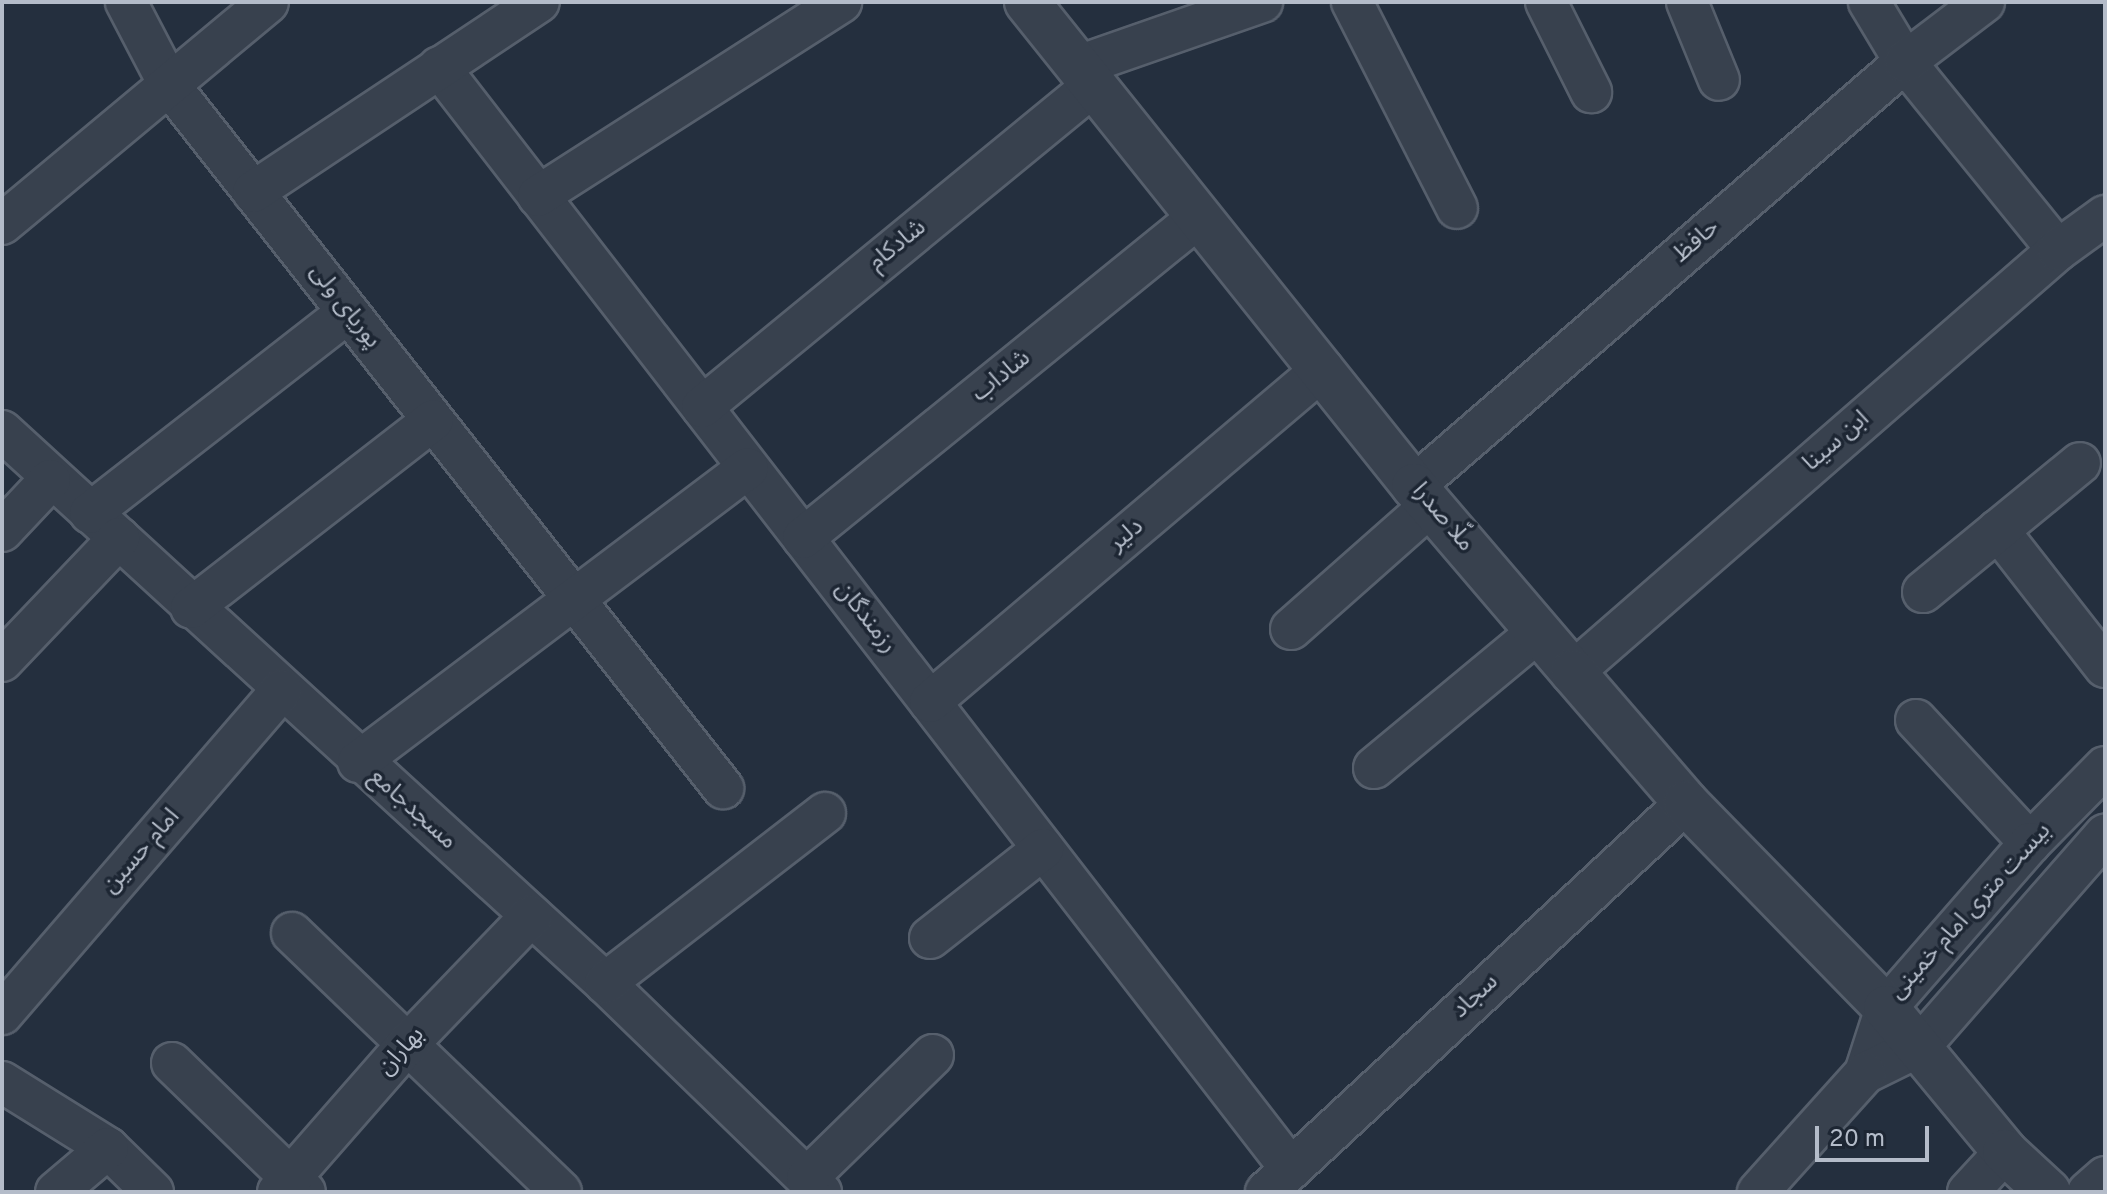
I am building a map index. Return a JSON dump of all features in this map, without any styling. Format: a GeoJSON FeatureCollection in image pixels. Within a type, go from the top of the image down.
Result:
{"type":"FeatureCollection","features":[{"type":"Feature","properties":{"kind":"street","name":"پوریای ولی"},"geometry":{"type":"LineString","coordinates":[[126,2],[170,86],[723,788]]}},
{"type":"Feature","properties":{"kind":"street"},"geometry":{"type":"LineString","coordinates":[[2,224],[268,2]]}},
{"type":"Feature","properties":{"kind":"street"},"geometry":{"type":"LineString","coordinates":[[253,192],[539,2]]}},
{"type":"Feature","properties":{"kind":"street"},"geometry":{"type":"LineString","coordinates":[[538,196],[841,2]]}},
{"type":"Feature","properties":{"kind":"street","name":"ملّا صدرا"},"geometry":{"type":"LineString","coordinates":[[1027,2],[1423,496],[1538,632],[1686,803],[1886,1008],[2005,1152],[2048,1192]]}},
{"type":"Feature","properties":{"kind":"street"},"geometry":{"type":"LineString","coordinates":[[1086,76],[1262,2]]}},
{"type":"Feature","properties":{"kind":"street"},"geometry":{"type":"LineString","coordinates":[[1352,2],[1457,208]]}},
{"type":"Feature","properties":{"kind":"street"},"geometry":{"type":"LineString","coordinates":[[1546,2],[1591,92]]}},
{"type":"Feature","properties":{"kind":"street"},"geometry":{"type":"LineString","coordinates":[[1687,2],[1719,80]]}},
{"type":"Feature","properties":{"kind":"street"},"geometry":{"type":"LineString","coordinates":[[1869,2],[1905,62],[2058,250]]}},
{"type":"Feature","properties":{"kind":"street","name":"حافظ"},"geometry":{"type":"LineString","coordinates":[[1291,629],[1423,496],[1905,62],[1984,2]]}},
{"type":"Feature","properties":{"kind":"street","name":"رزمندگان"},"geometry":{"type":"LineString","coordinates":[[439,67],[1043,849],[1278,1181]]}},
{"type":"Feature","properties":{"kind":"street","name":"شادکام"},"geometry":{"type":"LineString","coordinates":[[702,407],[1086,76]]}},
{"type":"Feature","properties":{"kind":"street","name":"شاداب"},"geometry":{"type":"LineString","coordinates":[[803,538],[1200,216]]}},
{"type":"Feature","properties":{"kind":"street","name":"ابن سینا"},"geometry":{"type":"LineString","coordinates":[[1573,672],[2058,250],[2105,216]]}},
{"type":"Feature","properties":{"kind":"street"},"geometry":{"type":"LineString","coordinates":[[2,661],[104,526],[348,312]]}},
{"type":"Feature","properties":{"kind":"street","name":"دلیر"},"geometry":{"type":"LineString","coordinates":[[930,702],[1323,369]]}},
{"type":"Feature","properties":{"kind":"street"},"geometry":{"type":"LineString","coordinates":[[191,608],[433,420]]}},
{"type":"Feature","properties":{"kind":"street","name":"مسجدجامع"},"geometry":{"type":"LineString","coordinates":[[2,431],[50,480],[104,526],[358,762],[605,983],[814,1185]]}},
{"type":"Feature","properties":{"kind":"street"},"geometry":{"type":"LineString","coordinates":[[1923,592],[2080,463]]}},
{"type":"Feature","properties":{"kind":"street"},"geometry":{"type":"LineString","coordinates":[[358,762],[576,602],[748,468]]}},
{"type":"Feature","properties":{"kind":"street"},"geometry":{"type":"LineString","coordinates":[[2,531],[50,480]]}},
{"type":"Feature","properties":{"kind":"street"},"geometry":{"type":"LineString","coordinates":[[1998,530],[2105,667]]}},
{"type":"Feature","properties":{"kind":"street"},"geometry":{"type":"LineString","coordinates":[[1374,768],[1538,632]]}},
{"type":"Feature","properties":{"kind":"street","name":"امام حسین"},"geometry":{"type":"LineString","coordinates":[[2,1014],[282,690]]}},
{"type":"Feature","properties":{"kind":"street"},"geometry":{"type":"LineString","coordinates":[[1916,720],[2030,843]]}},
{"type":"Feature","properties":{"kind":"street","name":"بیست متری امام خمینی"},"geometry":{"type":"LineString","coordinates":[[1865,1073],[1886,1008],[2030,843],[2105,767]]}},
{"type":"Feature","properties":{"kind":"street","name":"سجاد"},"geometry":{"type":"LineString","coordinates":[[1278,1181],[1686,803]]}},
{"type":"Feature","properties":{"kind":"street"},"geometry":{"type":"LineString","coordinates":[[605,983],[825,813]]}},
{"type":"Feature","properties":{"kind":"street","name":"بیست متری امام خمینی"},"geometry":{"type":"LineString","coordinates":[[1758,1192],[1865,1073],[1920,1046],[2105,835]]}},
{"type":"Feature","properties":{"kind":"street"},"geometry":{"type":"LineString","coordinates":[[930,938],[1043,849]]}},
{"type":"Feature","properties":{"kind":"street","name":"بهاران"},"geometry":{"type":"LineString","coordinates":[[291,1188],[405,1047],[531,916]]}},
{"type":"Feature","properties":{"kind":"street"},"geometry":{"type":"LineString","coordinates":[[292,933],[405,1047],[561,1192]]}},
{"type":"Feature","properties":{"kind":"street"},"geometry":{"type":"LineString","coordinates":[[814,1185],[933,1055]]}},
{"type":"Feature","properties":{"kind":"street"},"geometry":{"type":"LineString","coordinates":[[172,1063],[291,1188]]}},
{"type":"Feature","properties":{"kind":"street"},"geometry":{"type":"LineString","coordinates":[[2,1082],[108,1148],[153,1192]]}},
{"type":"Feature","properties":{"kind":"street"},"geometry":{"type":"LineString","coordinates":[[56,1192],[108,1148]]}},
{"type":"Feature","properties":{"kind":"street"},"geometry":{"type":"LineString","coordinates":[[1968,1192],[2005,1152]]}},
{"type":"Feature","properties":{"kind":"street"},"geometry":{"type":"LineString","coordinates":[[2088,1192],[2105,1177]]}}]}
